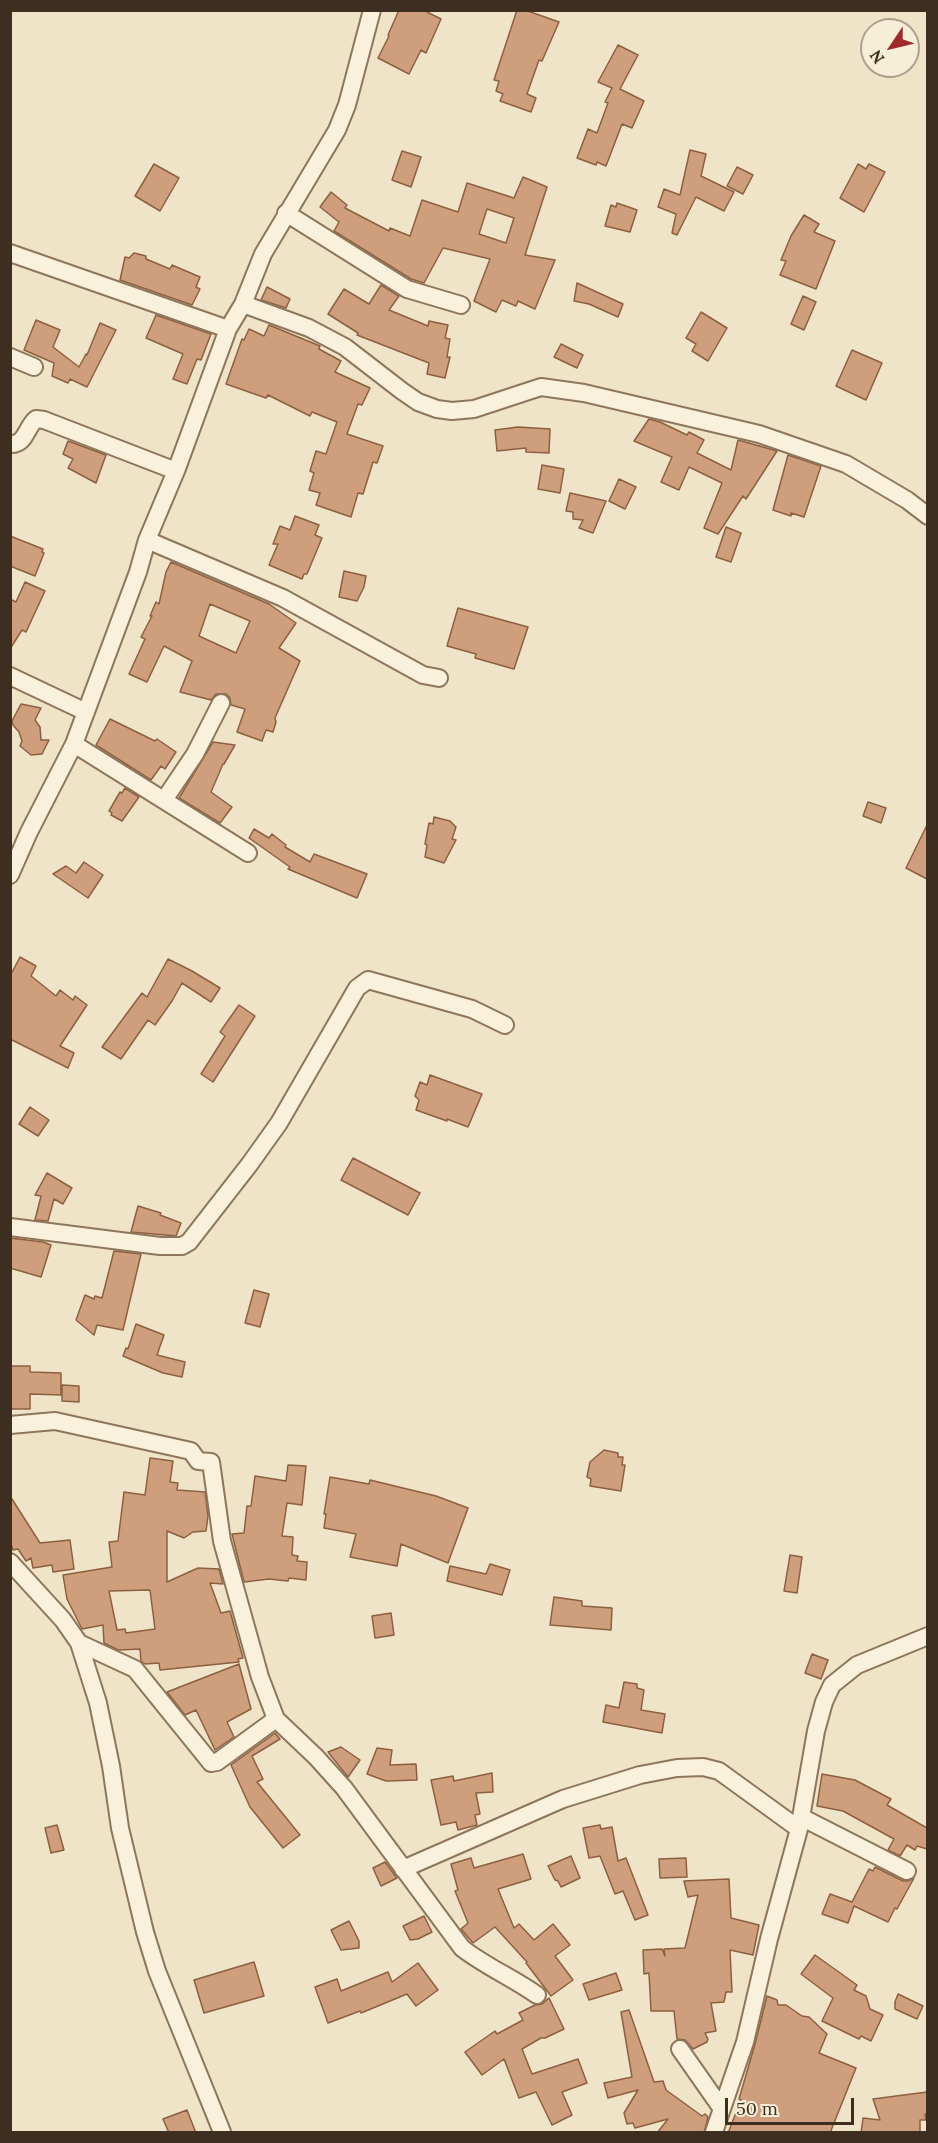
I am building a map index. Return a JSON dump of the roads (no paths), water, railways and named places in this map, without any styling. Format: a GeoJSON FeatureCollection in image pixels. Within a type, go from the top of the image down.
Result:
{"type":"FeatureCollection","features":[{"type":"Feature","properties":{"kind":"street"},"geometry":{"type":"LineString","coordinates":[[10,875],[29,832],[74,744],[138,572],[147,540],[176,471],[228,329],[243,304],[263,254],[337,130],[348,105],[372,10]]}},
{"type":"Feature","properties":{"kind":"street"},"geometry":{"type":"LineString","coordinates":[[286,213],[406,290],[461,305]]}},
{"type":"Feature","properties":{"kind":"street"},"geometry":{"type":"LineString","coordinates":[[10,253],[228,329]]}},
{"type":"Feature","properties":{"kind":"street"},"geometry":{"type":"LineString","coordinates":[[243,304],[309,328],[345,347],[418,402],[437,409],[452,411],[474,409],[541,387],[584,393],[759,434],[846,464],[907,500],[927,516]]}},
{"type":"Feature","properties":{"kind":"street"},"geometry":{"type":"LineString","coordinates":[[10,357],[34,367]]}},
{"type":"Feature","properties":{"kind":"street"},"geometry":{"type":"LineString","coordinates":[[10,444],[19,444],[36,419],[44,420],[176,471]]}},
{"type":"Feature","properties":{"kind":"street"},"geometry":{"type":"LineString","coordinates":[[147,540],[283,598],[423,675],[439,678]]}},
{"type":"Feature","properties":{"kind":"street"},"geometry":{"type":"LineString","coordinates":[[10,676],[86,712]]}},
{"type":"Feature","properties":{"kind":"street"},"geometry":{"type":"LineString","coordinates":[[164,800],[195,754],[221,703]]}},
{"type":"Feature","properties":{"kind":"street"},"geometry":{"type":"LineString","coordinates":[[74,744],[248,853]]}},
{"type":"Feature","properties":{"kind":"street"},"geometry":{"type":"LineString","coordinates":[[10,1227],[160,1246],[182,1246],[189,1242],[279,1123],[357,988],[364,981],[368,980],[472,1009],[505,1025]]}},
{"type":"Feature","properties":{"kind":"street"},"geometry":{"type":"LineString","coordinates":[[10,1425],[55,1421],[191,1451],[198,1461],[211,1462],[222,1541],[260,1677],[276,1719],[333,1774],[462,1948],[537,1995]]}},
{"type":"Feature","properties":{"kind":"street"},"geometry":{"type":"LineString","coordinates":[[10,1562],[63,1620],[79,1643],[98,1703],[120,1827],[145,1932],[157,1971],[222,2133]]}},
{"type":"Feature","properties":{"kind":"street"},"geometry":{"type":"LineString","coordinates":[[714,2133],[745,2042],[769,1939],[800,1823],[816,1731],[824,1702],[832,1685],[857,1665],[927,1636]]}},
{"type":"Feature","properties":{"kind":"street"},"geometry":{"type":"LineString","coordinates":[[79,1643],[135,1669],[211,1763],[217,1762],[276,1719]]}},
{"type":"Feature","properties":{"kind":"street"},"geometry":{"type":"LineString","coordinates":[[403,1869],[563,1799],[640,1775],[677,1768],[703,1767],[719,1771],[800,1823],[907,1871]]}},
{"type":"Feature","properties":{"kind":"street"},"geometry":{"type":"LineString","coordinates":[[680,2049],[722,2109]]}}]}
